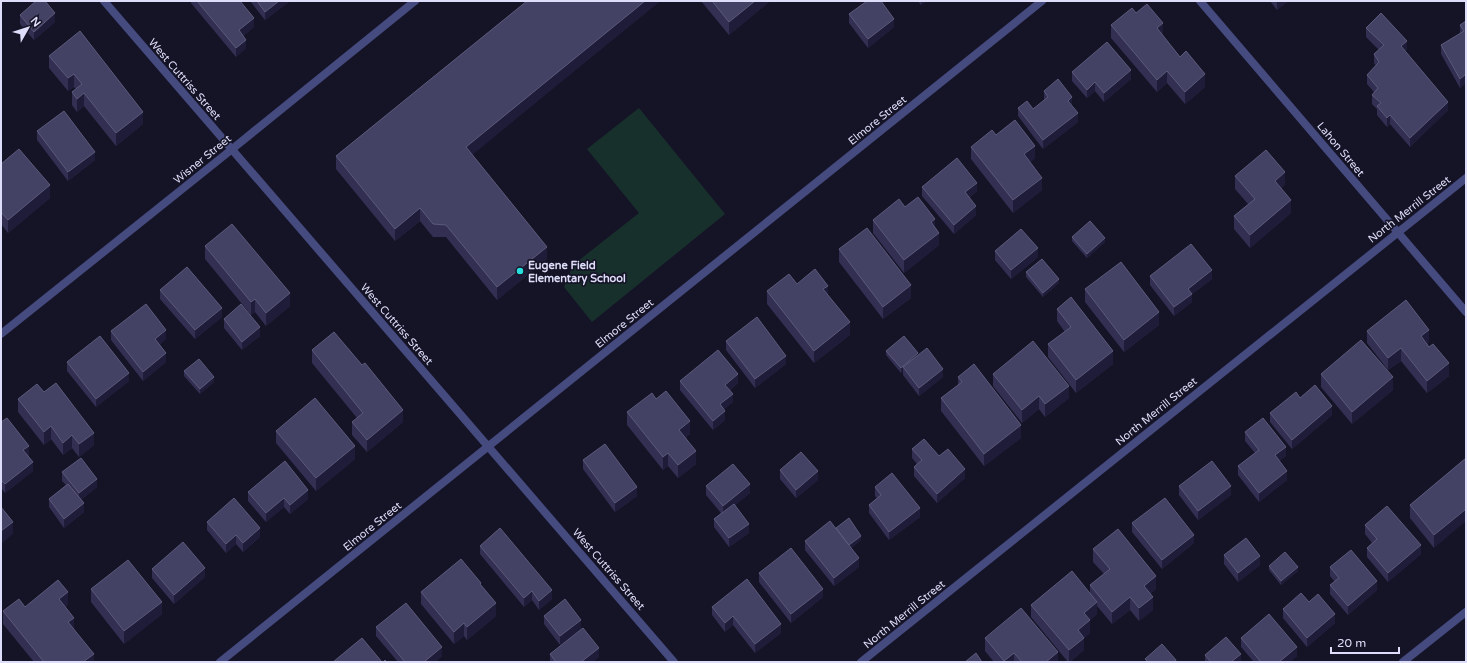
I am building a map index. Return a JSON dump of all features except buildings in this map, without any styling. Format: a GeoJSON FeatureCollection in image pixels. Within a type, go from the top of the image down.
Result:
{"type":"FeatureCollection","features":[{"type":"Feature","properties":{"kind":"street","name":"West Cuttriss Street"},"geometry":{"type":"LineString","coordinates":[[104,1],[674,662]]}},
{"type":"Feature","properties":{"kind":"street","name":"Wisner Street"},"geometry":{"type":"LineString","coordinates":[[1,334],[415,1]]}},
{"type":"Feature","properties":{"kind":"street","name":"Elmore Street"},"geometry":{"type":"LineString","coordinates":[[220,662],[1042,1]]}},
{"type":"Feature","properties":{"kind":"street","name":"Lahon Street"},"geometry":{"type":"LineString","coordinates":[[1200,1],[1466,312]]}},
{"type":"Feature","properties":{"kind":"street","name":"North Merrill Street"},"geometry":{"type":"LineString","coordinates":[[861,662],[1466,178]]}},
{"type":"Feature","properties":{"kind":"street"},"geometry":{"type":"LineString","coordinates":[[1403,662],[1466,612]]}},
{"type":"Feature","properties":{"kind":"green space"},"geometry":{"type":"Polygon","coordinates":[[[639,108],[725,214],[592,322],[564,287],[573,265],[639,213],[587,149],[639,108]]]}},
{"type":"Feature","properties":{"kind":"place","name":"Eugene Field Elementary School"},"geometry":{"type":"Point","coordinates":[520,271]}}]}
